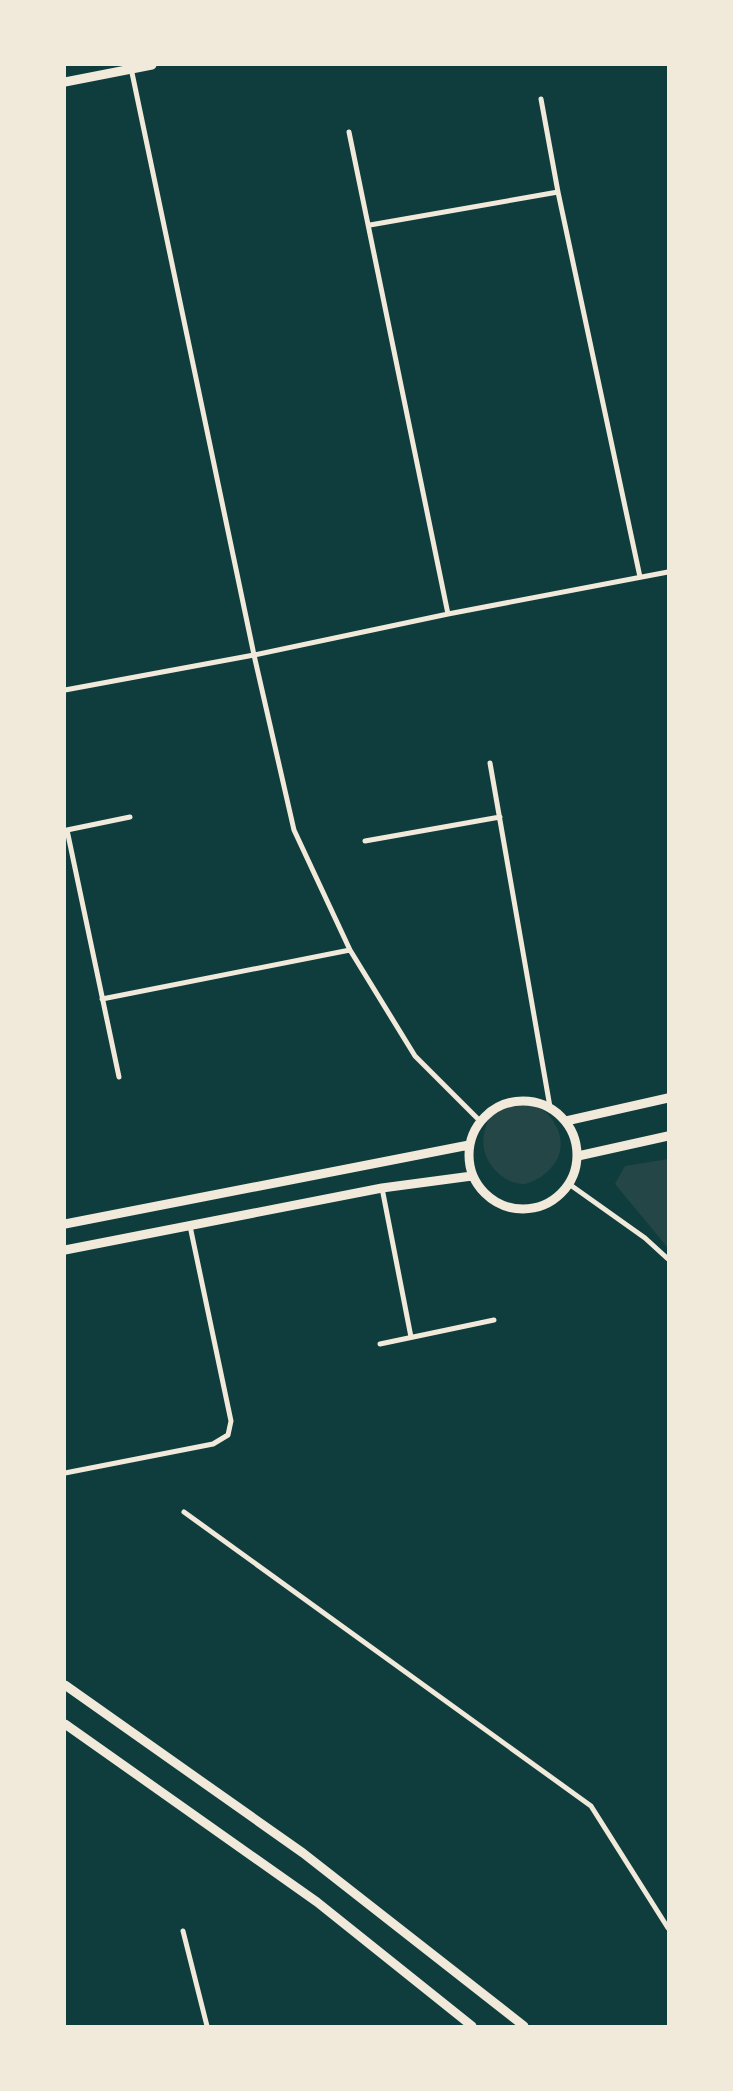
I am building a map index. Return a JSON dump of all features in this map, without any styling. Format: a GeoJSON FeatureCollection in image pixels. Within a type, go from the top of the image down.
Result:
{"type":"FeatureCollection","features":[{"type":"Feature","properties":{"kind":"street"},"geometry":{"type":"LineString","coordinates":[[65,82],[131,67],[152,65]]}},
{"type":"Feature","properties":{"kind":"street"},"geometry":{"type":"LineString","coordinates":[[131,67],[254,655],[294,830],[350,950],[415,1056],[480,1121]]}},
{"type":"Feature","properties":{"kind":"street"},"geometry":{"type":"LineString","coordinates":[[541,99],[558,192],[640,577]]}},
{"type":"Feature","properties":{"kind":"street"},"geometry":{"type":"LineString","coordinates":[[349,132],[370,225],[448,614]]}},
{"type":"Feature","properties":{"kind":"street"},"geometry":{"type":"LineString","coordinates":[[370,225],[558,192]]}},
{"type":"Feature","properties":{"kind":"street"},"geometry":{"type":"LineString","coordinates":[[65,690],[254,655],[448,614],[668,572]]}},
{"type":"Feature","properties":{"kind":"street"},"geometry":{"type":"LineString","coordinates":[[490,763],[550,1107]]}},
{"type":"Feature","properties":{"kind":"street"},"geometry":{"type":"LineString","coordinates":[[119,1076],[67,830],[130,817]]}},
{"type":"Feature","properties":{"kind":"street"},"geometry":{"type":"LineString","coordinates":[[365,841],[500,817]]}},
{"type":"Feature","properties":{"kind":"street"},"geometry":{"type":"LineString","coordinates":[[102,999],[350,950]]}},
{"type":"Feature","properties":{"kind":"street"},"geometry":{"type":"LineString","coordinates":[[566,1121],[668,1098]]}},
{"type":"Feature","properties":{"kind":"street"},"geometry":{"type":"LineString","coordinates":[[520,1101],[536,1102],[550,1107],[566,1121],[575,1138],[578,1156],[576,1170],[569,1184],[560,1195],[545,1205],[528,1210],[511,1209],[495,1202],[482,1191],[472,1176],[468,1161],[469,1145],[480,1121],[491,1111],[505,1103],[520,1101]]}},
{"type":"Feature","properties":{"kind":"street"},"geometry":{"type":"LineString","coordinates":[[578,1156],[668,1136]]}},
{"type":"Feature","properties":{"kind":"street"},"geometry":{"type":"LineString","coordinates":[[65,1224],[469,1145]]}},
{"type":"Feature","properties":{"kind":"street"},"geometry":{"type":"LineString","coordinates":[[65,1250],[382,1188],[472,1176]]}},
{"type":"Feature","properties":{"kind":"street"},"geometry":{"type":"LineString","coordinates":[[569,1184],[646,1238],[668,1260]]}},
{"type":"Feature","properties":{"kind":"street"},"geometry":{"type":"LineString","coordinates":[[382,1188],[412,1338]]}},
{"type":"Feature","properties":{"kind":"street"},"geometry":{"type":"LineString","coordinates":[[65,1473],[213,1444],[228,1435],[231,1421],[190,1226]]}},
{"type":"Feature","properties":{"kind":"street"},"geometry":{"type":"LineString","coordinates":[[380,1344],[494,1320]]}},
{"type":"Feature","properties":{"kind":"street"},"geometry":{"type":"LineString","coordinates":[[184,1512],[591,1806],[668,1928]]}},
{"type":"Feature","properties":{"kind":"street"},"geometry":{"type":"LineString","coordinates":[[65,1685],[303,1853],[524,2026]]}},
{"type":"Feature","properties":{"kind":"street"},"geometry":{"type":"LineString","coordinates":[[65,1724],[317,1902],[472,2026]]}},
{"type":"Feature","properties":{"kind":"street"},"geometry":{"type":"LineString","coordinates":[[183,1932],[207,2026]]}},
{"type":"Feature","properties":{"kind":"shaded area"},"geometry":{"type":"Polygon","coordinates":[[[528,1104],[543,1110],[553,1120],[558,1130],[561,1144],[559,1156],[548,1171],[534,1181],[518,1184],[500,1175],[487,1159],[484,1148],[485,1129],[490,1116],[511,1105],[528,1104]]]}},
{"type":"Feature","properties":{"kind":"shaded area"},"geometry":{"type":"Polygon","coordinates":[[[668,1159],[668,1248],[615,1184],[625,1166],[668,1159]]]}}]}
